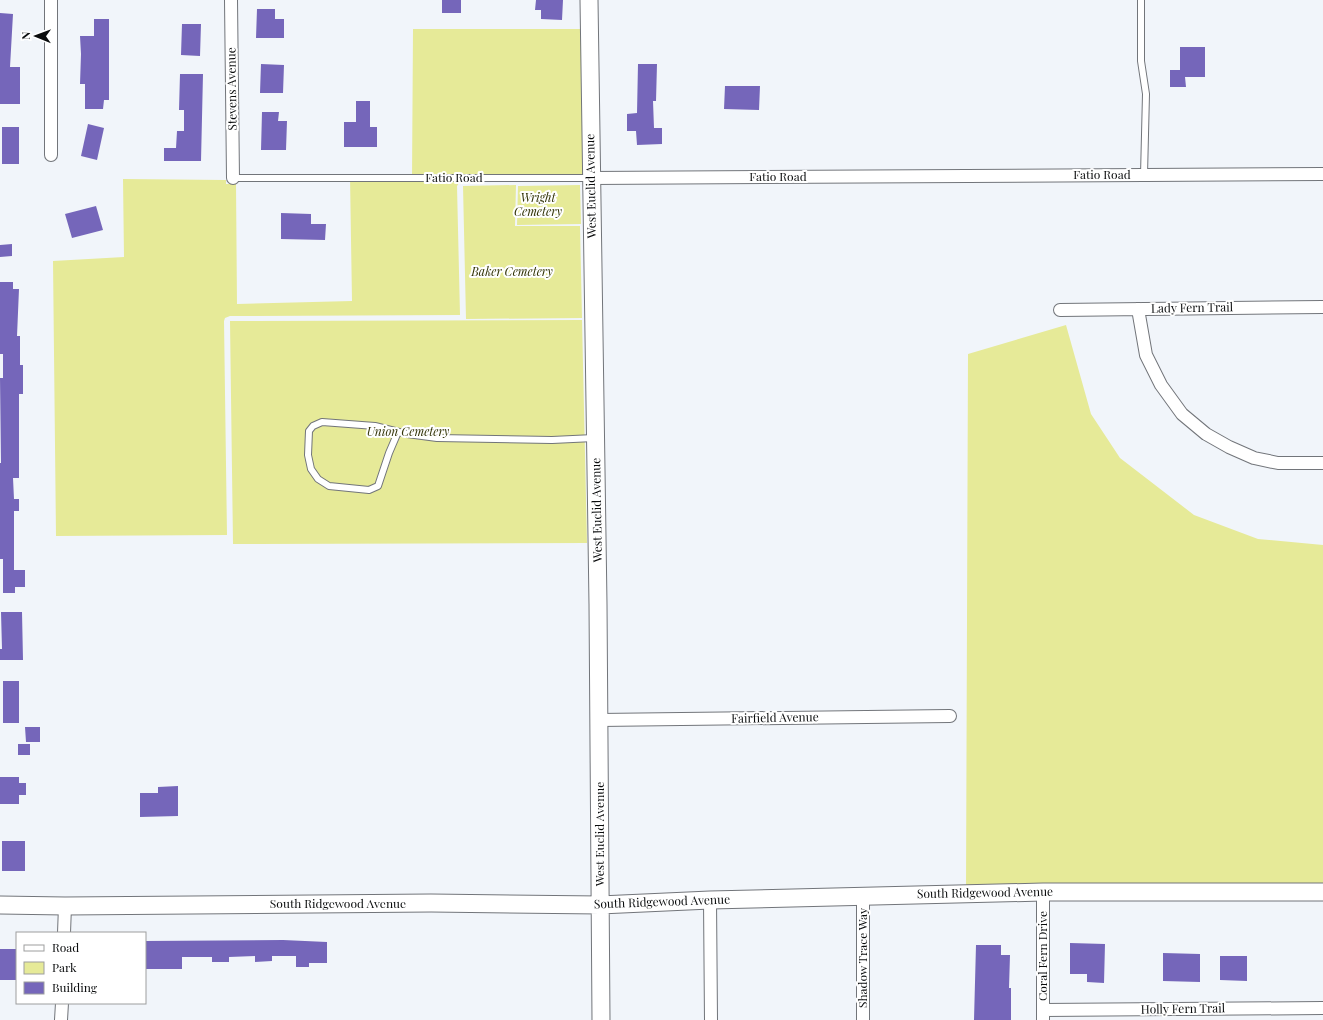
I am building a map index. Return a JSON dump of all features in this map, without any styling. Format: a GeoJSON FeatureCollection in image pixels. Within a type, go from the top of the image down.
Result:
{"type":"FeatureCollection","features":[{"type":"Feature","properties":{"kind":"street"},"geometry":{"type":"LineString","coordinates":[[51,0],[51,155]]}},
{"type":"Feature","properties":{"kind":"street","name":"Stevens Avenue"},"geometry":{"type":"LineString","coordinates":[[231,0],[233,178]]}},
{"type":"Feature","properties":{"kind":"street","name":"West Euclid Avenue"},"geometry":{"type":"LineString","coordinates":[[589,0],[596,438],[601,1020]]}},
{"type":"Feature","properties":{"kind":"street","name":"Fatio Road"},"geometry":{"type":"LineString","coordinates":[[591,178],[1323,174]]}},
{"type":"Feature","properties":{"kind":"street","name":"Lady Fern Trail"},"geometry":{"type":"LineString","coordinates":[[1060,310],[1323,307]]}},
{"type":"Feature","properties":{"kind":"street"},"geometry":{"type":"LineString","coordinates":[[1138,309],[1146,354],[1162,385],[1182,414],[1206,434],[1229,447],[1254,458],[1278,463],[1323,463]]}},
{"type":"Feature","properties":{"kind":"street","name":"Fairfield Avenue"},"geometry":{"type":"LineString","coordinates":[[599,720],[950,716]]}},
{"type":"Feature","properties":{"kind":"street","name":"South Ridgewood Avenue"},"geometry":{"type":"LineString","coordinates":[[0,905],[65,906],[431,903],[600,906],[710,900],[1043,892],[1323,892]]}},
{"type":"Feature","properties":{"kind":"street","name":"Coral Fern Drive"},"geometry":{"type":"LineString","coordinates":[[1043,892],[1043,1015]]}},
{"type":"Feature","properties":{"kind":"street","name":"Shadow Trace Way"},"geometry":{"type":"LineString","coordinates":[[863,896],[863,1020]]}},
{"type":"Feature","properties":{"kind":"street"},"geometry":{"type":"LineString","coordinates":[[710,900],[710,1020]]}},
{"type":"Feature","properties":{"kind":"street"},"geometry":{"type":"LineString","coordinates":[[64,932],[65,906]]}},
{"type":"Feature","properties":{"kind":"street"},"geometry":{"type":"LineString","coordinates":[[61,1020],[62,1004]]}},
{"type":"Feature","properties":{"kind":"street","name":"Holly Fern Trail"},"geometry":{"type":"LineString","coordinates":[[1043,1015],[1323,1008]]}},
{"type":"Feature","properties":{"kind":"lane"},"geometry":{"type":"LineString","coordinates":[[1141,0],[1141,61],[1146,94],[1144,175]]}},
{"type":"Feature","properties":{"kind":"lane","name":"Fatio Road"},"geometry":{"type":"LineString","coordinates":[[233,178],[591,178]]}},
{"type":"Feature","properties":{"kind":"lane"},"geometry":{"type":"LineString","coordinates":[[398,432],[378,486],[369,490],[329,486],[318,479],[311,469],[308,455],[310,431],[313,426],[322,422],[375,426],[398,432],[437,438],[552,440],[596,438]]}},
{"type":"Feature","properties":{"kind":"green space"},"geometry":{"type":"Polygon","coordinates":[[[413,29],[583,29],[584,181],[463,181],[459,183],[457,186],[460,315],[230,316],[225,318],[227,535],[56,536],[53,261],[124,257],[123,179],[226,180],[226,184],[236,184],[237,304],[352,301],[350,176],[412,178],[413,29]]]}},
{"type":"Feature","properties":{"kind":"green space","name":"Baker Cemetery"},"geometry":{"type":"Polygon","coordinates":[[[516,185],[515,226],[580,226],[582,318],[466,319],[463,186],[516,185]]]}},
{"type":"Feature","properties":{"kind":"green space","name":"Wright Cemetery"},"geometry":{"type":"Polygon","coordinates":[[[580,185],[581,224],[517,225],[518,186],[580,185]]]}},
{"type":"Feature","properties":{"kind":"green space","name":"Union Cemetery"},"geometry":{"type":"Polygon","coordinates":[[[582,320],[587,543],[233,544],[230,321],[582,320]]]}},
{"type":"Feature","properties":{"kind":"green space"},"geometry":{"type":"Polygon","coordinates":[[[1066,325],[1091,414],[1120,458],[1194,515],[1258,539],[1323,545],[1323,886],[966,887],[968,354],[1066,325]]]}},
{"type":"Feature","properties":{"kind":"building"},"geometry":{"type":"Polygon","coordinates":[[[442,0],[461,0],[461,13],[442,13],[442,0]]]}},
{"type":"Feature","properties":{"kind":"building"},"geometry":{"type":"Polygon","coordinates":[[[536,0],[563,0],[562,20],[541,19],[541,10],[535,10],[536,0]]]}},
{"type":"Feature","properties":{"kind":"building"},"geometry":{"type":"Polygon","coordinates":[[[257,9],[275,9],[275,19],[284,19],[284,38],[256,38],[257,9]]]}},
{"type":"Feature","properties":{"kind":"building"},"geometry":{"type":"Polygon","coordinates":[[[0,13],[13,14],[10,67],[20,67],[20,104],[0,104],[0,13]]]}},
{"type":"Feature","properties":{"kind":"building"},"geometry":{"type":"Polygon","coordinates":[[[94,19],[109,19],[109,100],[104,100],[103,109],[85,109],[85,84],[80,84],[80,36],[94,36],[94,19]]]}},
{"type":"Feature","properties":{"kind":"building"},"geometry":{"type":"Polygon","coordinates":[[[182,24],[201,24],[200,56],[181,55],[182,24]]]}},
{"type":"Feature","properties":{"kind":"building"},"geometry":{"type":"Polygon","coordinates":[[[1180,47],[1205,47],[1205,77],[1185,77],[1186,87],[1170,87],[1170,70],[1180,70],[1180,47]]]}},
{"type":"Feature","properties":{"kind":"building"},"geometry":{"type":"Polygon","coordinates":[[[261,64],[284,65],[283,93],[260,93],[261,64]]]}},
{"type":"Feature","properties":{"kind":"building"},"geometry":{"type":"Polygon","coordinates":[[[638,64],[657,64],[656,101],[653,101],[654,128],[662,128],[662,144],[637,145],[636,131],[627,131],[627,114],[637,113],[638,64]]]}},
{"type":"Feature","properties":{"kind":"building"},"geometry":{"type":"Polygon","coordinates":[[[180,74],[203,74],[201,161],[164,161],[164,148],[176,148],[177,131],[184,131],[184,110],[179,110],[180,74]]]}},
{"type":"Feature","properties":{"kind":"building"},"geometry":{"type":"Polygon","coordinates":[[[725,86],[760,86],[759,110],[724,109],[725,86]]]}},
{"type":"Feature","properties":{"kind":"building"},"geometry":{"type":"Polygon","coordinates":[[[356,101],[370,101],[370,127],[377,127],[377,147],[344,147],[344,122],[356,122],[356,101]]]}},
{"type":"Feature","properties":{"kind":"building"},"geometry":{"type":"Polygon","coordinates":[[[262,112],[279,112],[278,121],[287,121],[286,150],[261,150],[262,112]]]}},
{"type":"Feature","properties":{"kind":"building"},"geometry":{"type":"Polygon","coordinates":[[[88,124],[104,128],[97,160],[81,156],[88,124]]]}},
{"type":"Feature","properties":{"kind":"building"},"geometry":{"type":"Polygon","coordinates":[[[2,127],[19,127],[19,164],[2,164],[2,127]]]}},
{"type":"Feature","properties":{"kind":"building"},"geometry":{"type":"Polygon","coordinates":[[[96,206],[103,230],[72,238],[65,214],[96,206]]]}},
{"type":"Feature","properties":{"kind":"building"},"geometry":{"type":"Polygon","coordinates":[[[281,213],[311,214],[311,224],[326,224],[325,240],[281,239],[281,213]]]}},
{"type":"Feature","properties":{"kind":"building"},"geometry":{"type":"Polygon","coordinates":[[[12,244],[12,256],[0,257],[0,245],[12,244]]]}},
{"type":"Feature","properties":{"kind":"building"},"geometry":{"type":"Polygon","coordinates":[[[0,282],[13,282],[13,289],[19,289],[17,336],[20,336],[20,365],[23,365],[23,394],[19,394],[19,478],[13,478],[14,499],[19,499],[19,511],[14,511],[14,570],[25,570],[25,587],[15,587],[15,593],[3,593],[3,559],[0,559],[0,378],[3,378],[3,354],[0,354],[0,282]]]}},
{"type":"Feature","properties":{"kind":"building"},"geometry":{"type":"Polygon","coordinates":[[[1,612],[22,612],[23,660],[0,660],[0,649],[2,649],[1,612]]]}},
{"type":"Feature","properties":{"kind":"building"},"geometry":{"type":"Polygon","coordinates":[[[3,681],[19,681],[19,723],[3,723],[3,681]]]}},
{"type":"Feature","properties":{"kind":"building"},"geometry":{"type":"Polygon","coordinates":[[[25,727],[40,727],[40,742],[26,742],[25,727]]]}},
{"type":"Feature","properties":{"kind":"building"},"geometry":{"type":"Polygon","coordinates":[[[18,744],[30,744],[30,755],[18,755],[18,744]]]}},
{"type":"Feature","properties":{"kind":"building"},"geometry":{"type":"Polygon","coordinates":[[[0,777],[19,777],[19,783],[26,783],[26,795],[19,795],[19,804],[0,804],[0,777]]]}},
{"type":"Feature","properties":{"kind":"building"},"geometry":{"type":"Polygon","coordinates":[[[178,786],[178,816],[140,817],[140,793],[158,793],[158,787],[178,786]]]}},
{"type":"Feature","properties":{"kind":"building"},"geometry":{"type":"Polygon","coordinates":[[[2,841],[25,841],[25,871],[2,871],[2,841]]]}},
{"type":"Feature","properties":{"kind":"building"},"geometry":{"type":"Polygon","coordinates":[[[283,940],[327,942],[327,963],[309,963],[309,967],[296,967],[296,956],[272,956],[272,961],[255,962],[255,956],[229,957],[229,962],[212,962],[212,957],[182,957],[182,969],[146,969],[146,941],[283,940]]]}},
{"type":"Feature","properties":{"kind":"building"},"geometry":{"type":"Polygon","coordinates":[[[1070,943],[1105,944],[1104,983],[1087,982],[1087,974],[1070,974],[1070,943]]]}},
{"type":"Feature","properties":{"kind":"building"},"geometry":{"type":"Polygon","coordinates":[[[976,945],[1001,945],[1001,955],[1010,955],[1009,988],[1011,988],[1011,1020],[974,1020],[976,945]]]}},
{"type":"Feature","properties":{"kind":"building"},"geometry":{"type":"Polygon","coordinates":[[[0,949],[16,949],[16,980],[0,980],[0,949]]]}},
{"type":"Feature","properties":{"kind":"building"},"geometry":{"type":"Polygon","coordinates":[[[1163,953],[1200,954],[1200,982],[1163,981],[1163,953]]]}},
{"type":"Feature","properties":{"kind":"building"},"geometry":{"type":"Polygon","coordinates":[[[1220,956],[1247,956],[1247,981],[1220,980],[1220,956]]]}}]}
